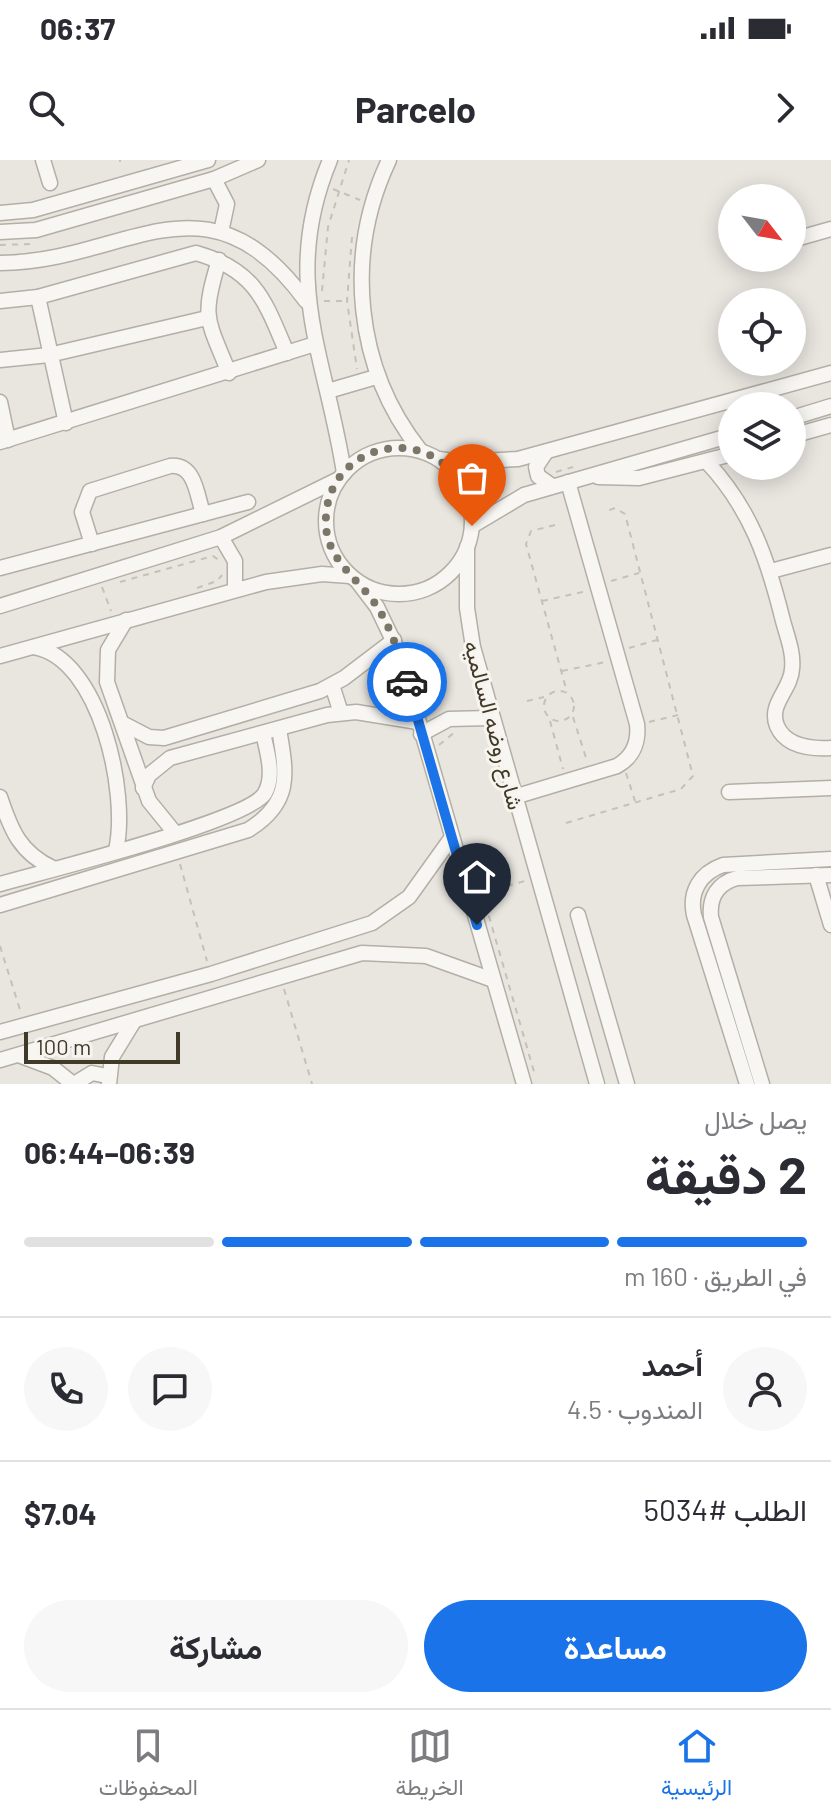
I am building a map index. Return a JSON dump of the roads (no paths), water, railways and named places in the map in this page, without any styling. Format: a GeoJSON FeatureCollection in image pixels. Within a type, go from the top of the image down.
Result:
{"type":"FeatureCollection","features":[{"type":"Feature","properties":{"kind":"street"},"geometry":{"type":"LineString","coordinates":[[43,160],[50,183]]}},
{"type":"Feature","properties":{"kind":"street"},"geometry":{"type":"LineString","coordinates":[[0,213],[33,210],[208,160]]}},
{"type":"Feature","properties":{"kind":"street"},"geometry":{"type":"LineString","coordinates":[[0,232],[36,230],[214,179],[258,160]]}},
{"type":"Feature","properties":{"kind":"street"},"geometry":{"type":"LineString","coordinates":[[330,160],[320,184],[311,221],[306,301],[328,391],[341,476],[326,512],[326,529],[334,555],[377,607],[394,640],[524,1084]]}},
{"type":"Feature","properties":{"kind":"street"},"geometry":{"type":"LineString","coordinates":[[389,160],[366,227],[361,276],[365,325],[376,377],[395,416],[420,450]]}},
{"type":"Feature","properties":{"kind":"street"},"geometry":{"type":"LineString","coordinates":[[214,179],[227,204],[221,232]]}},
{"type":"Feature","properties":{"kind":"street"},"geometry":{"type":"LineString","coordinates":[[0,263],[32,263],[158,229],[190,226],[221,232],[250,244],[276,263],[306,301]]}},
{"type":"Feature","properties":{"kind":"street"},"geometry":{"type":"LineString","coordinates":[[806,236],[831,229]]}},
{"type":"Feature","properties":{"kind":"street"},"geometry":{"type":"LineString","coordinates":[[0,301],[38,297],[196,253],[219,260],[244,274],[264,298],[287,353]]}},
{"type":"Feature","properties":{"kind":"street"},"geometry":{"type":"LineString","coordinates":[[219,260],[206,301],[207,318],[229,373]]}},
{"type":"Feature","properties":{"kind":"street"},"geometry":{"type":"LineString","coordinates":[[38,297],[66,423]]}},
{"type":"Feature","properties":{"kind":"street"},"geometry":{"type":"LineString","coordinates":[[0,360],[49,355],[207,318]]}},
{"type":"Feature","properties":{"kind":"street"},"geometry":{"type":"LineString","coordinates":[[0,402],[4,441],[315,344]]}},
{"type":"Feature","properties":{"kind":"street"},"geometry":{"type":"LineString","coordinates":[[438,459],[489,463],[546,452],[830,373]]}},
{"type":"Feature","properties":{"kind":"street"},"geometry":{"type":"LineString","coordinates":[[328,391],[376,377]]}},
{"type":"Feature","properties":{"kind":"street"},"geometry":{"type":"LineString","coordinates":[[806,414],[831,406]]}},
{"type":"Feature","properties":{"kind":"street"},"geometry":{"type":"LineString","coordinates":[[806,432],[831,425]]}},
{"type":"Feature","properties":{"kind":"street"},"geometry":{"type":"LineString","coordinates":[[472,526],[524,495],[568,482],[589,470],[718,438]]}},
{"type":"Feature","properties":{"kind":"street"},"geometry":{"type":"LineString","coordinates":[[1,602],[99,577],[221,537],[341,476],[356,461],[379,451],[420,450],[438,459],[464,488],[472,526],[467,547],[449,574],[421,591],[399,595],[378,591],[354,579],[294,577],[235,589],[123,621],[108,650],[107,682],[143,788],[156,813],[175,833]]}},
{"type":"Feature","properties":{"kind":"street"},"geometry":{"type":"LineString","coordinates":[[546,452],[539,458],[538,476],[552,486]]}},
{"type":"Feature","properties":{"kind":"street"},"geometry":{"type":"LineString","coordinates":[[589,470],[624,480],[718,458]]}},
{"type":"Feature","properties":{"kind":"street"},"geometry":{"type":"LineString","coordinates":[[707,462],[747,514],[771,571],[793,662],[790,681],[776,708],[777,727],[785,738],[797,744],[831,748]]}},
{"type":"Feature","properties":{"kind":"street"},"geometry":{"type":"LineString","coordinates":[[92,544],[82,507],[90,491],[170,466],[182,466],[190,474],[203,514]]}},
{"type":"Feature","properties":{"kind":"street"},"geometry":{"type":"LineString","coordinates":[[514,797],[623,763],[637,741],[637,724],[568,482]]}},
{"type":"Feature","properties":{"kind":"street"},"geometry":{"type":"LineString","coordinates":[[0,568],[248,502]]}},
{"type":"Feature","properties":{"kind":"street"},"geometry":{"type":"LineString","coordinates":[[221,537],[235,561],[235,589]]}},
{"type":"Feature","properties":{"kind":"street","name":"شارع روضه السالميه"},"geometry":{"type":"LineString","coordinates":[[467,547],[469,627],[490,718],[597,1084]]}},
{"type":"Feature","properties":{"kind":"street"},"geometry":{"type":"LineString","coordinates":[[771,571],[831,555]]}},
{"type":"Feature","properties":{"kind":"street"},"geometry":{"type":"LineString","coordinates":[[0,656],[137,617]]}},
{"type":"Feature","properties":{"kind":"street"},"geometry":{"type":"LineString","coordinates":[[122,723],[149,737],[179,734],[332,685],[394,640]]}},
{"type":"Feature","properties":{"kind":"street"},"geometry":{"type":"LineString","coordinates":[[34,646],[49,649],[64,659],[87,686],[120,789],[122,815],[116,850]]}},
{"type":"Feature","properties":{"kind":"street"},"geometry":{"type":"LineString","coordinates":[[87,686],[107,682]]}},
{"type":"Feature","properties":{"kind":"street"},"geometry":{"type":"LineString","coordinates":[[332,685],[341,713]]}},
{"type":"Feature","properties":{"kind":"street"},"geometry":{"type":"LineString","coordinates":[[143,788],[158,765],[184,755],[341,713],[356,712],[420,728],[449,719],[490,718]]}},
{"type":"Feature","properties":{"kind":"street"},"geometry":{"type":"LineString","coordinates":[[0,905],[248,830],[266,819],[279,803],[285,783],[279,729]]}},
{"type":"Feature","properties":{"kind":"street"},"geometry":{"type":"LineString","coordinates":[[0,884],[175,833],[254,805],[264,794],[270,780],[263,733]]}},
{"type":"Feature","properties":{"kind":"street"},"geometry":{"type":"LineString","coordinates":[[179,734],[184,755]]}},
{"type":"Feature","properties":{"kind":"street"},"geometry":{"type":"LineString","coordinates":[[729,792],[831,788]]}},
{"type":"Feature","properties":{"kind":"street"},"geometry":{"type":"LineString","coordinates":[[0,797],[4,826],[26,852],[53,868]]}},
{"type":"Feature","properties":{"kind":"street"},"geometry":{"type":"LineString","coordinates":[[0,1032],[211,974],[372,923],[409,897],[452,837]]}},
{"type":"Feature","properties":{"kind":"street"},"geometry":{"type":"LineString","coordinates":[[747,1084],[694,915],[694,891],[708,872],[723,865],[831,859]]}},
{"type":"Feature","properties":{"kind":"street"},"geometry":{"type":"LineString","coordinates":[[762,1084],[711,917],[711,902],[724,884],[737,878],[824,875],[831,925]]}},
{"type":"Feature","properties":{"kind":"street"},"geometry":{"type":"LineString","coordinates":[[578,915],[627,1084]]}},
{"type":"Feature","properties":{"kind":"street"},"geometry":{"type":"LineString","coordinates":[[334,935],[341,958]]}},
{"type":"Feature","properties":{"kind":"street"},"geometry":{"type":"LineString","coordinates":[[0,1060],[341,958],[384,951],[405,952],[447,962],[493,980]]}},
{"type":"Feature","properties":{"kind":"street"},"geometry":{"type":"LineString","coordinates":[[21,1056],[53,1068],[74,1084],[92,1073],[108,1080],[121,1038],[134,1021]]}}]}
